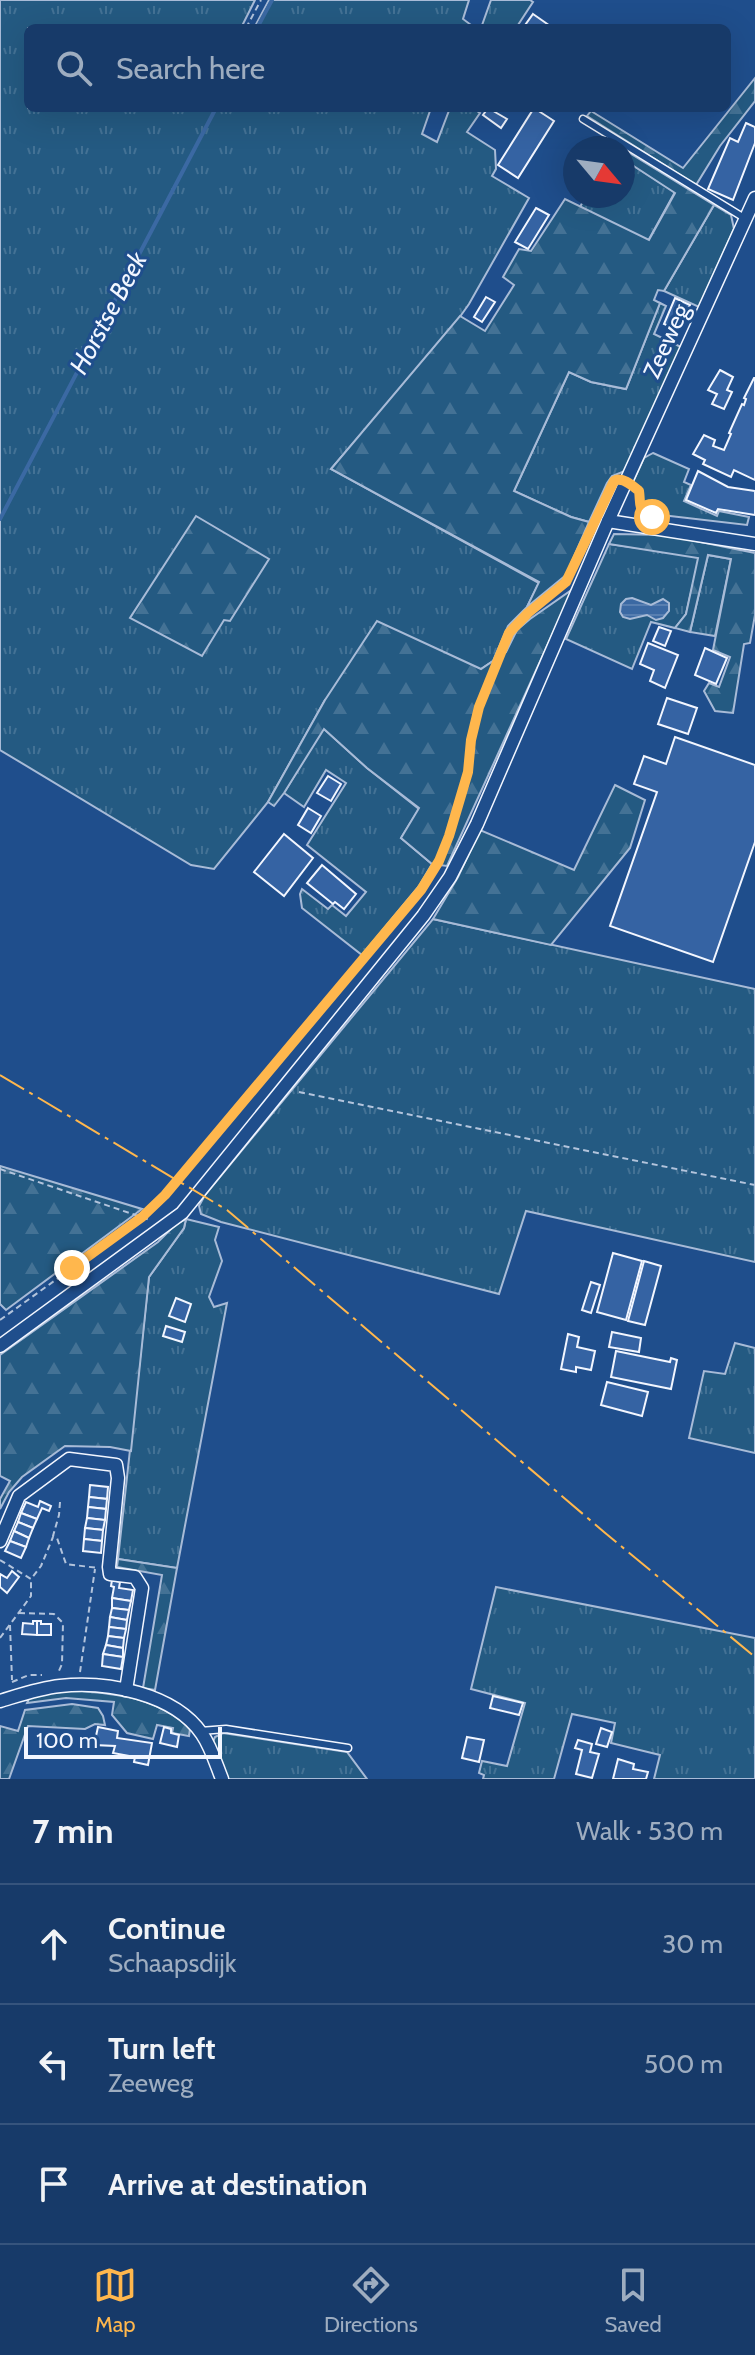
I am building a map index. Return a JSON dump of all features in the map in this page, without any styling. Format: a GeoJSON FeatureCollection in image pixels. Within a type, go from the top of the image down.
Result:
{"type":"FeatureCollection","features":[{"type":"Feature","properties":{"kind":"street","name":"Zeeweg"},"geometry":{"type":"LineString","coordinates":[[0,1346],[182,1213],[423,916],[450,877],[477,824],[608,521],[755,198]]}},
{"type":"Feature","properties":{"kind":"street"},"geometry":{"type":"LineString","coordinates":[[608,521],[755,544]]}},
{"type":"Feature","properties":{"kind":"street"},"geometry":{"type":"LineString","coordinates":[[0,1541],[19,1496],[69,1459],[116,1465],[118,1478],[110,1574],[135,1577],[142,1588],[126,1690]]}},
{"type":"Feature","properties":{"kind":"street"},"geometry":{"type":"LineString","coordinates":[[0,1701],[39,1689],[73,1685],[126,1690],[167,1704],[200,1731],[222,1779]]}},
{"type":"Feature","properties":{"kind":"lane"},"geometry":{"type":"LineString","coordinates":[[583,119],[746,219]]}},
{"type":"Feature","properties":{"kind":"lane"},"geometry":{"type":"LineString","coordinates":[[200,1731],[226,1729],[348,1748]]}},
{"type":"Feature","properties":{"kind":"path"},"geometry":{"type":"LineString","coordinates":[[248,24],[261,0]]}},
{"type":"Feature","properties":{"kind":"path"},"geometry":{"type":"LineString","coordinates":[[626,481],[639,491],[640,508],[647,515]]}},
{"type":"Feature","properties":{"kind":"path"},"geometry":{"type":"LineString","coordinates":[[0,1320],[142,1217],[177,1181],[333,993],[380,942],[426,882],[439,861],[459,805],[479,707],[509,633],[566,582],[573,571]]}},
{"type":"Feature","properties":{"kind":"path"},"geometry":{"type":"LineString","coordinates":[[282,1089],[755,1185]]}},
{"type":"Feature","properties":{"kind":"path"},"geometry":{"type":"LineString","coordinates":[[0,1169],[166,1225]]}},
{"type":"Feature","properties":{"kind":"path"},"geometry":{"type":"LineString","coordinates":[[0,1638],[31,1596],[31,1579],[41,1566],[53,1536],[60,1502]]}},
{"type":"Feature","properties":{"kind":"path"},"geometry":{"type":"LineString","coordinates":[[53,1536],[57,1538],[66,1564],[96,1568],[80,1672]]}},
{"type":"Feature","properties":{"kind":"path"},"geometry":{"type":"LineString","coordinates":[[0,1560],[31,1579]]}},
{"type":"Feature","properties":{"kind":"path"},"geometry":{"type":"LineString","coordinates":[[19,1613],[54,1614],[63,1623],[62,1664],[58,1673]]}},
{"type":"Feature","properties":{"kind":"path"},"geometry":{"type":"LineString","coordinates":[[10,1625],[13,1697]]}},
{"type":"Feature","properties":{"kind":"green space"},"geometry":{"type":"Polygon","coordinates":[[[0,0],[255,0],[243,24],[24,24],[24,112],[430,112],[422,134],[437,142],[448,112],[480,113],[467,132],[495,150],[496,169],[492,176],[529,198],[469,304],[447,335],[331,469],[539,583],[527,607],[508,626],[493,661],[481,669],[325,700],[268,802],[214,869],[191,865],[0,750],[0,0]]]}},
{"type":"Feature","properties":{"kind":"green space"},"geometry":{"type":"Polygon","coordinates":[[[269,0],[469,0],[463,19],[470,24],[256,24],[269,0]]]}},
{"type":"Feature","properties":{"kind":"green space"},"geometry":{"type":"Polygon","coordinates":[[[491,0],[533,2],[519,24],[482,24],[491,0]]]}},
{"type":"Feature","properties":{"kind":"green space"},"geometry":{"type":"Polygon","coordinates":[[[755,78],[755,101],[720,146],[696,185],[635,146],[635,138],[683,168],[728,112],[731,112],[755,78]]]}},
{"type":"Feature","properties":{"kind":"green space"},"geometry":{"type":"Polygon","coordinates":[[[593,112],[631,136],[619,136],[587,116],[593,112]]]}},
{"type":"Feature","properties":{"kind":"green space"},"geometry":{"type":"Polygon","coordinates":[[[635,156],[714,205],[664,291],[658,290],[654,300],[660,303],[626,389],[591,382],[569,372],[514,491],[589,522],[566,575],[527,607],[539,582],[331,469],[460,316],[485,331],[514,285],[503,277],[519,249],[531,251],[563,202],[563,208],[583,208],[649,240],[675,193],[635,167],[635,156]]]}},
{"type":"Feature","properties":{"kind":"green space"},"geometry":{"type":"Polygon","coordinates":[[[635,167],[675,192],[648,241],[582,208],[635,208],[635,167]]]}},
{"type":"Feature","properties":{"kind":"green space"},"geometry":{"type":"Polygon","coordinates":[[[714,205],[731,215],[734,229],[699,307],[664,291],[714,205]]]}},
{"type":"Feature","properties":{"kind":"green space"},"geometry":{"type":"Polygon","coordinates":[[[660,303],[666,306],[654,334],[681,347],[625,471],[612,476],[607,483],[589,522],[514,491],[569,372],[591,382],[626,389],[660,303]]]}},
{"type":"Feature","properties":{"kind":"green space"},"geometry":{"type":"Polygon","coordinates":[[[653,453],[689,469],[684,482],[691,485],[684,501],[717,516],[719,511],[749,517],[747,525],[653,514],[642,507],[641,488],[633,482],[644,458],[653,453]]]}},
{"type":"Feature","properties":{"kind":"green space"},"geometry":{"type":"Polygon","coordinates":[[[196,516],[269,559],[230,621],[224,620],[202,656],[130,618],[196,516]]]}},
{"type":"Feature","properties":{"kind":"green space"},"geometry":{"type":"Polygon","coordinates":[[[614,534],[666,535],[755,553],[755,615],[750,643],[744,644],[733,713],[715,711],[704,691],[709,683],[719,687],[730,657],[713,650],[731,559],[708,555],[690,632],[675,628],[686,614],[698,558],[609,544],[614,534]]]}},
{"type":"Feature","properties":{"kind":"green space"},"geometry":{"type":"Polygon","coordinates":[[[609,544],[699,558],[686,614],[675,628],[651,622],[632,669],[566,639],[609,544]]]}},
{"type":"Feature","properties":{"kind":"green space"},"geometry":{"type":"Polygon","coordinates":[[[708,555],[731,559],[715,636],[690,632],[708,555]]]}},
{"type":"Feature","properties":{"kind":"green space"},"geometry":{"type":"Polygon","coordinates":[[[573,589],[447,866],[432,864],[401,838],[419,808],[367,768],[324,729],[284,793],[274,806],[268,802],[325,700],[377,621],[481,669],[506,652],[517,630],[573,589]]]}},
{"type":"Feature","properties":{"kind":"green space"},"geometry":{"type":"Polygon","coordinates":[[[323,728],[419,809],[401,838],[432,864],[419,886],[362,955],[302,908],[302,889],[328,909],[332,905],[346,916],[366,892],[307,845],[346,783],[326,770],[304,807],[284,793],[323,728]]]}},
{"type":"Feature","properties":{"kind":"green space"},"geometry":{"type":"Polygon","coordinates":[[[615,785],[645,800],[630,848],[551,945],[433,919],[458,877],[480,830],[574,870],[615,785]]]}},
{"type":"Feature","properties":{"kind":"green space"},"geometry":{"type":"Polygon","coordinates":[[[433,919],[755,989],[755,1262],[526,1211],[499,1294],[221,1222],[201,1214],[199,1206],[205,1195],[433,919]]]}},
{"type":"Feature","properties":{"kind":"green space"},"geometry":{"type":"Polygon","coordinates":[[[0,1166],[142,1209],[6,1310],[0,1304],[0,1166]]]}},
{"type":"Feature","properties":{"kind":"green space"},"geometry":{"type":"Polygon","coordinates":[[[186,1219],[219,1227],[215,1240],[222,1261],[209,1297],[214,1307],[227,1303],[177,1568],[118,1559],[149,1277],[184,1228],[186,1219]]]}},
{"type":"Feature","properties":{"kind":"green space"},"geometry":{"type":"Polygon","coordinates":[[[186,1219],[184,1228],[149,1277],[131,1451],[110,1447],[65,1446],[22,1477],[0,1509],[0,1499],[10,1481],[0,1476],[0,1355],[186,1219]]]}},
{"type":"Feature","properties":{"kind":"green space"},"geometry":{"type":"Polygon","coordinates":[[[735,1343],[755,1348],[755,1453],[689,1438],[704,1371],[725,1374],[735,1343]]]}},
{"type":"Feature","properties":{"kind":"green space"},"geometry":{"type":"Polygon","coordinates":[[[118,1559],[177,1568],[155,1690],[143,1688],[162,1575],[117,1567],[118,1559]]]}},
{"type":"Feature","properties":{"kind":"green space"},"geometry":{"type":"Polygon","coordinates":[[[496,1587],[755,1638],[755,1779],[654,1779],[660,1755],[611,1743],[615,1723],[572,1714],[554,1779],[483,1779],[484,1775],[479,1773],[482,1761],[507,1766],[525,1703],[471,1689],[496,1587]]]}},
{"type":"Feature","properties":{"kind":"green space"},"geometry":{"type":"Polygon","coordinates":[[[61,1689],[113,1694],[146,1702],[176,1717],[190,1729],[189,1736],[172,1733],[173,1728],[157,1725],[153,1739],[127,1733],[112,1715],[114,1702],[66,1698],[27,1703],[30,1696],[61,1689]]]}},
{"type":"Feature","properties":{"kind":"green space"},"geometry":{"type":"Polygon","coordinates":[[[72,1704],[98,1708],[105,1725],[95,1724],[85,1729],[28,1726],[9,1779],[0,1779],[0,1726],[18,1731],[25,1710],[72,1704]]]}},
{"type":"Feature","properties":{"kind":"green space"},"geometry":{"type":"Polygon","coordinates":[[[223,1733],[347,1752],[367,1779],[228,1779],[212,1744],[215,1737],[223,1733]]]}},
{"type":"Feature","properties":{"kind":"shaded area"},"geometry":{"type":"Polygon","coordinates":[[[632,598],[651,605],[663,599],[669,603],[669,611],[656,620],[647,615],[630,619],[623,617],[621,604],[632,598]]]}},
{"type":"Feature","properties":{"kind":"building"},"geometry":{"type":"Polygon","coordinates":[[[533,14],[547,24],[526,24],[533,14]]]}},
{"type":"Feature","properties":{"kind":"building"},"geometry":{"type":"Polygon","coordinates":[[[495,112],[507,119],[501,128],[483,115],[495,112]]]}},
{"type":"Feature","properties":{"kind":"building"},"geometry":{"type":"Polygon","coordinates":[[[531,112],[540,112],[554,121],[518,178],[498,165],[531,112]]]}},
{"type":"Feature","properties":{"kind":"building"},"geometry":{"type":"Polygon","coordinates":[[[746,123],[755,127],[755,143],[733,200],[708,189],[730,138],[738,142],[746,123]]]}},
{"type":"Feature","properties":{"kind":"building"},"geometry":{"type":"Polygon","coordinates":[[[536,208],[549,215],[528,249],[515,242],[536,208]]]}},
{"type":"Feature","properties":{"kind":"building"},"geometry":{"type":"Polygon","coordinates":[[[486,297],[495,302],[482,322],[474,317],[486,297]]]}},
{"type":"Feature","properties":{"kind":"building"},"geometry":{"type":"Polygon","coordinates":[[[675,298],[690,305],[678,330],[664,324],[675,298]]]}},
{"type":"Feature","properties":{"kind":"building"},"geometry":{"type":"Polygon","coordinates":[[[720,370],[733,377],[727,390],[732,392],[724,409],[712,404],[717,394],[708,390],[720,370]]]}},
{"type":"Feature","properties":{"kind":"building"},"geometry":{"type":"Polygon","coordinates":[[[754,378],[755,480],[734,470],[731,477],[703,464],[705,460],[693,454],[704,435],[715,440],[713,446],[724,450],[754,378]]]}},
{"type":"Feature","properties":{"kind":"building"},"geometry":{"type":"Polygon","coordinates":[[[698,471],[728,487],[755,491],[755,515],[718,509],[716,513],[686,500],[698,471]]]}},
{"type":"Feature","properties":{"kind":"building"},"geometry":{"type":"Polygon","coordinates":[[[659,627],[671,631],[665,646],[653,641],[659,627]]]}},
{"type":"Feature","properties":{"kind":"building"},"geometry":{"type":"Polygon","coordinates":[[[648,643],[678,655],[665,688],[650,681],[654,670],[640,664],[648,643]]]}},
{"type":"Feature","properties":{"kind":"building"},"geometry":{"type":"Polygon","coordinates":[[[705,648],[727,658],[716,684],[695,675],[705,648]]]}},
{"type":"Feature","properties":{"kind":"building"},"geometry":{"type":"Polygon","coordinates":[[[667,698],[697,708],[688,734],[658,724],[667,698]]]}},
{"type":"Feature","properties":{"kind":"building"},"geometry":{"type":"Polygon","coordinates":[[[675,737],[755,765],[755,842],[713,962],[610,926],[657,792],[634,784],[644,756],[666,764],[675,737]]]}},
{"type":"Feature","properties":{"kind":"building"},"geometry":{"type":"Polygon","coordinates":[[[328,776],[341,784],[331,801],[317,793],[328,776]]]}},
{"type":"Feature","properties":{"kind":"building"},"geometry":{"type":"Polygon","coordinates":[[[308,808],[321,816],[311,833],[298,825],[308,808]]]}},
{"type":"Feature","properties":{"kind":"building"},"geometry":{"type":"Polygon","coordinates":[[[284,834],[313,858],[284,896],[254,872],[284,834]]]}},
{"type":"Feature","properties":{"kind":"building"},"geometry":{"type":"Polygon","coordinates":[[[322,865],[356,894],[344,909],[307,883],[322,865]]]}},
{"type":"Feature","properties":{"kind":"building"},"geometry":{"type":"Polygon","coordinates":[[[613,1253],[642,1261],[626,1320],[597,1312],[613,1253]]]}},
{"type":"Feature","properties":{"kind":"building"},"geometry":{"type":"Polygon","coordinates":[[[644,1261],[661,1266],[645,1325],[628,1321],[644,1261]]]}},
{"type":"Feature","properties":{"kind":"building"},"geometry":{"type":"Polygon","coordinates":[[[591,1282],[600,1285],[591,1313],[582,1310],[591,1282]]]}},
{"type":"Feature","properties":{"kind":"building"},"geometry":{"type":"Polygon","coordinates":[[[176,1298],[191,1304],[185,1322],[169,1316],[176,1298]]]}},
{"type":"Feature","properties":{"kind":"building"},"geometry":{"type":"Polygon","coordinates":[[[166,1326],[185,1332],[182,1342],[163,1336],[166,1326]]]}},
{"type":"Feature","properties":{"kind":"building"},"geometry":{"type":"Polygon","coordinates":[[[612,1332],[641,1338],[639,1352],[609,1347],[612,1332]]]}},
{"type":"Feature","properties":{"kind":"building"},"geometry":{"type":"Polygon","coordinates":[[[568,1334],[579,1337],[577,1347],[595,1351],[591,1370],[576,1367],[576,1372],[561,1369],[568,1334]]]}},
{"type":"Feature","properties":{"kind":"building"},"geometry":{"type":"Polygon","coordinates":[[[616,1351],[670,1362],[671,1358],[677,1360],[671,1389],[611,1377],[616,1351]]]}},
{"type":"Feature","properties":{"kind":"building"},"geometry":{"type":"Polygon","coordinates":[[[607,1382],[648,1392],[642,1416],[601,1405],[607,1382]]]}},
{"type":"Feature","properties":{"kind":"building"},"geometry":{"type":"Polygon","coordinates":[[[90,1485],[108,1487],[107,1499],[89,1497],[90,1485]]]}},
{"type":"Feature","properties":{"kind":"building"},"geometry":{"type":"Polygon","coordinates":[[[89,1497],[107,1499],[106,1509],[88,1507],[89,1497]]]}},
{"type":"Feature","properties":{"kind":"building"},"geometry":{"type":"Polygon","coordinates":[[[40,1501],[51,1506],[49,1511],[42,1508],[37,1519],[21,1513],[26,1502],[38,1507],[40,1501]]]}},
{"type":"Feature","properties":{"kind":"building"},"geometry":{"type":"Polygon","coordinates":[[[88,1507],[106,1509],[105,1520],[87,1518],[88,1507]]]}},
{"type":"Feature","properties":{"kind":"building"},"geometry":{"type":"Polygon","coordinates":[[[21,1513],[37,1519],[33,1528],[18,1522],[21,1513]]]}},
{"type":"Feature","properties":{"kind":"building"},"geometry":{"type":"Polygon","coordinates":[[[87,1518],[105,1520],[103,1530],[85,1528],[87,1518]]]}},
{"type":"Feature","properties":{"kind":"building"},"geometry":{"type":"Polygon","coordinates":[[[18,1522],[33,1528],[29,1538],[14,1531],[18,1522]]]}},
{"type":"Feature","properties":{"kind":"building"},"geometry":{"type":"Polygon","coordinates":[[[85,1528],[103,1530],[102,1541],[84,1539],[85,1528]]]}},
{"type":"Feature","properties":{"kind":"building"},"geometry":{"type":"Polygon","coordinates":[[[14,1531],[29,1538],[26,1547],[10,1541],[14,1531]]]}},
{"type":"Feature","properties":{"kind":"building"},"geometry":{"type":"Polygon","coordinates":[[[84,1539],[102,1541],[101,1553],[83,1551],[84,1539]]]}},
{"type":"Feature","properties":{"kind":"building"},"geometry":{"type":"Polygon","coordinates":[[[10,1541],[26,1547],[21,1558],[5,1551],[10,1541]]]}},
{"type":"Feature","properties":{"kind":"building"},"geometry":{"type":"Polygon","coordinates":[[[12,1571],[19,1577],[7,1593],[0,1587],[0,1574],[7,1578],[12,1571]]]}},
{"type":"Feature","properties":{"kind":"building"},"geometry":{"type":"Polygon","coordinates":[[[112,1580],[120,1582],[119,1588],[133,1590],[131,1601],[112,1598],[112,1580]]]}},
{"type":"Feature","properties":{"kind":"building"},"geometry":{"type":"Polygon","coordinates":[[[112,1598],[131,1601],[129,1610],[112,1608],[112,1598]]]}},
{"type":"Feature","properties":{"kind":"building"},"geometry":{"type":"Polygon","coordinates":[[[112,1608],[129,1610],[127,1620],[110,1617],[112,1608]]]}},
{"type":"Feature","properties":{"kind":"building"},"geometry":{"type":"Polygon","coordinates":[[[110,1617],[127,1620],[126,1629],[109,1627],[110,1617]]]}},
{"type":"Feature","properties":{"kind":"building"},"geometry":{"type":"Polygon","coordinates":[[[37,1621],[37,1635],[22,1634],[23,1623],[33,1624],[37,1621]]]}},
{"type":"Feature","properties":{"kind":"building"},"geometry":{"type":"Polygon","coordinates":[[[37,1621],[51,1624],[51,1635],[37,1635],[37,1621]]]}},
{"type":"Feature","properties":{"kind":"building"},"geometry":{"type":"Polygon","coordinates":[[[109,1627],[126,1629],[124,1638],[108,1636],[109,1627]]]}},
{"type":"Feature","properties":{"kind":"building"},"geometry":{"type":"Polygon","coordinates":[[[108,1636],[124,1638],[123,1648],[106,1645],[108,1636]]]}},
{"type":"Feature","properties":{"kind":"building"},"geometry":{"type":"Polygon","coordinates":[[[106,1645],[123,1648],[123,1657],[103,1654],[106,1645]]]}},
{"type":"Feature","properties":{"kind":"building"},"geometry":{"type":"Polygon","coordinates":[[[103,1654],[123,1657],[121,1669],[102,1666],[103,1654]]]}},
{"type":"Feature","properties":{"kind":"building"},"geometry":{"type":"Polygon","coordinates":[[[493,1696],[523,1703],[519,1715],[490,1708],[493,1696]]]}},
{"type":"Feature","properties":{"kind":"building"},"geometry":{"type":"Polygon","coordinates":[[[98,1727],[118,1731],[117,1738],[152,1743],[148,1765],[134,1762],[135,1757],[113,1753],[115,1746],[94,1745],[98,1727]]]}},
{"type":"Feature","properties":{"kind":"building"},"geometry":{"type":"Polygon","coordinates":[[[164,1727],[179,1735],[177,1747],[160,1743],[164,1727]]]}},
{"type":"Feature","properties":{"kind":"building"},"geometry":{"type":"Polygon","coordinates":[[[601,1728],[612,1732],[607,1747],[596,1744],[601,1728]]]}},
{"type":"Feature","properties":{"kind":"building"},"geometry":{"type":"Polygon","coordinates":[[[467,1737],[484,1740],[479,1762],[462,1758],[467,1737]]]}},
{"type":"Feature","properties":{"kind":"building"},"geometry":{"type":"Polygon","coordinates":[[[578,1740],[592,1744],[590,1752],[599,1754],[592,1778],[576,1774],[582,1750],[575,1748],[578,1740]]]}},
{"type":"Feature","properties":{"kind":"building"},"geometry":{"type":"Polygon","coordinates":[[[618,1759],[634,1764],[633,1769],[648,1772],[646,1779],[613,1779],[618,1759]]]}},
{"type":"Feature","properties":{"kind":"waterway","name":"Horstse Beek"},"geometry":{"type":"LineString","coordinates":[[259,24],[272,0]]}},
{"type":"Feature","properties":{"kind":"waterway","name":"Horstse Beek"},"geometry":{"type":"LineString","coordinates":[[0,519],[214,112]]}},
{"type":"Feature","properties":{"kind":"power"},"geometry":{"type":"LineString","coordinates":[[0,1075],[227,1210],[755,1657]]}},
{"type":"Feature","properties":{"kind":"route"},"geometry":{"type":"LineString","coordinates":[[72,1268],[142,1217],[165,1195],[421,890],[439,861],[449,836],[468,772],[479,707],[509,633],[566,582],[616,479],[626,481],[639,491],[640,508],[652,517]]}}]}
